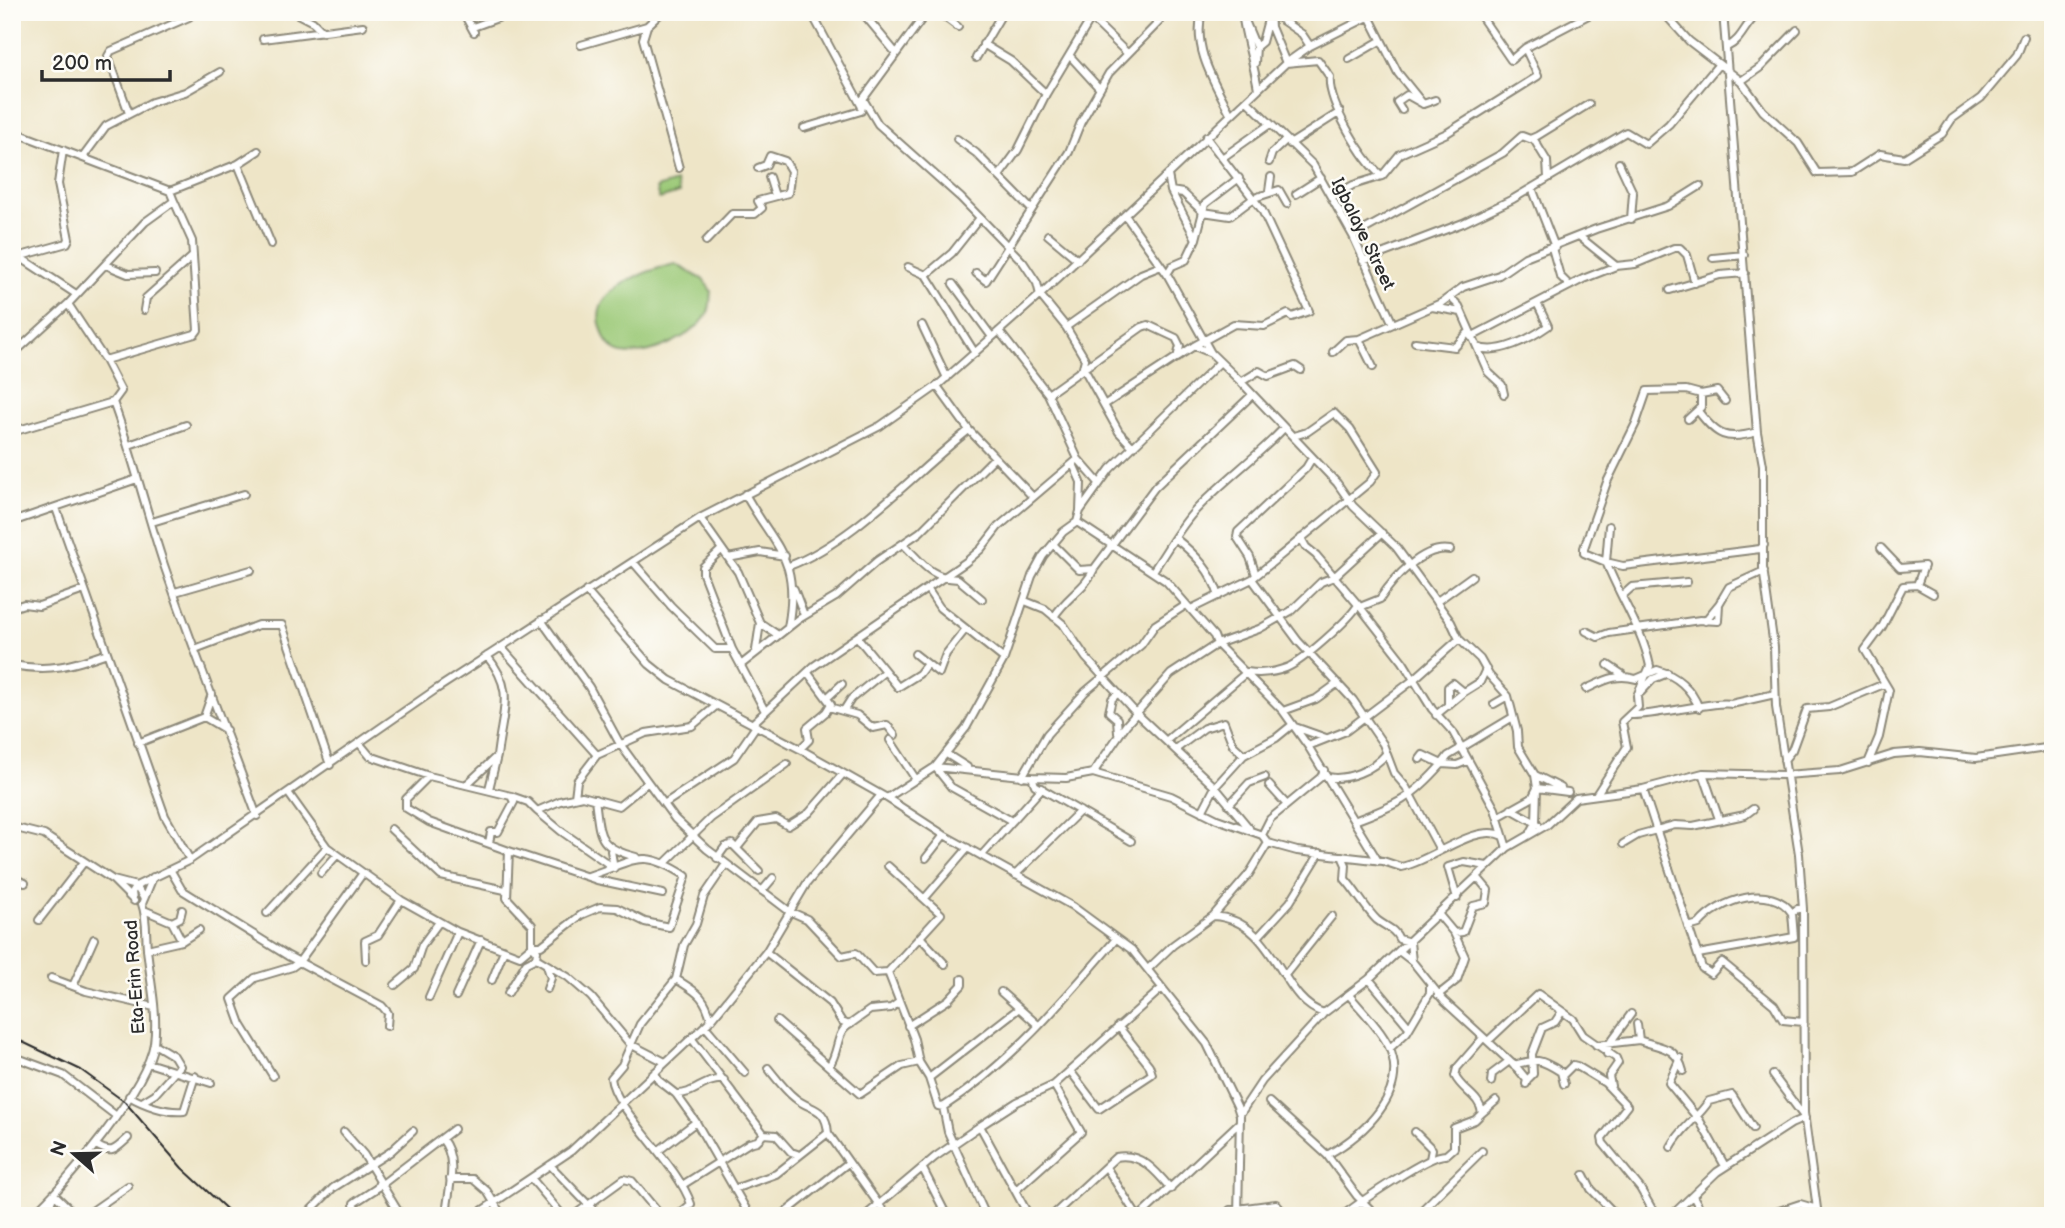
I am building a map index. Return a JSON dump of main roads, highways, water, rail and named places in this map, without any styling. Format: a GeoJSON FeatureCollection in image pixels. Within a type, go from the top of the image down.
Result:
{"type":"FeatureCollection","features":[{"type":"Feature","properties":{"kind":"railway"},"geometry":{"type":"LineString","coordinates":[[12,1037],[81,1070],[125,1102],[182,1168],[234,1216]]}}]}
